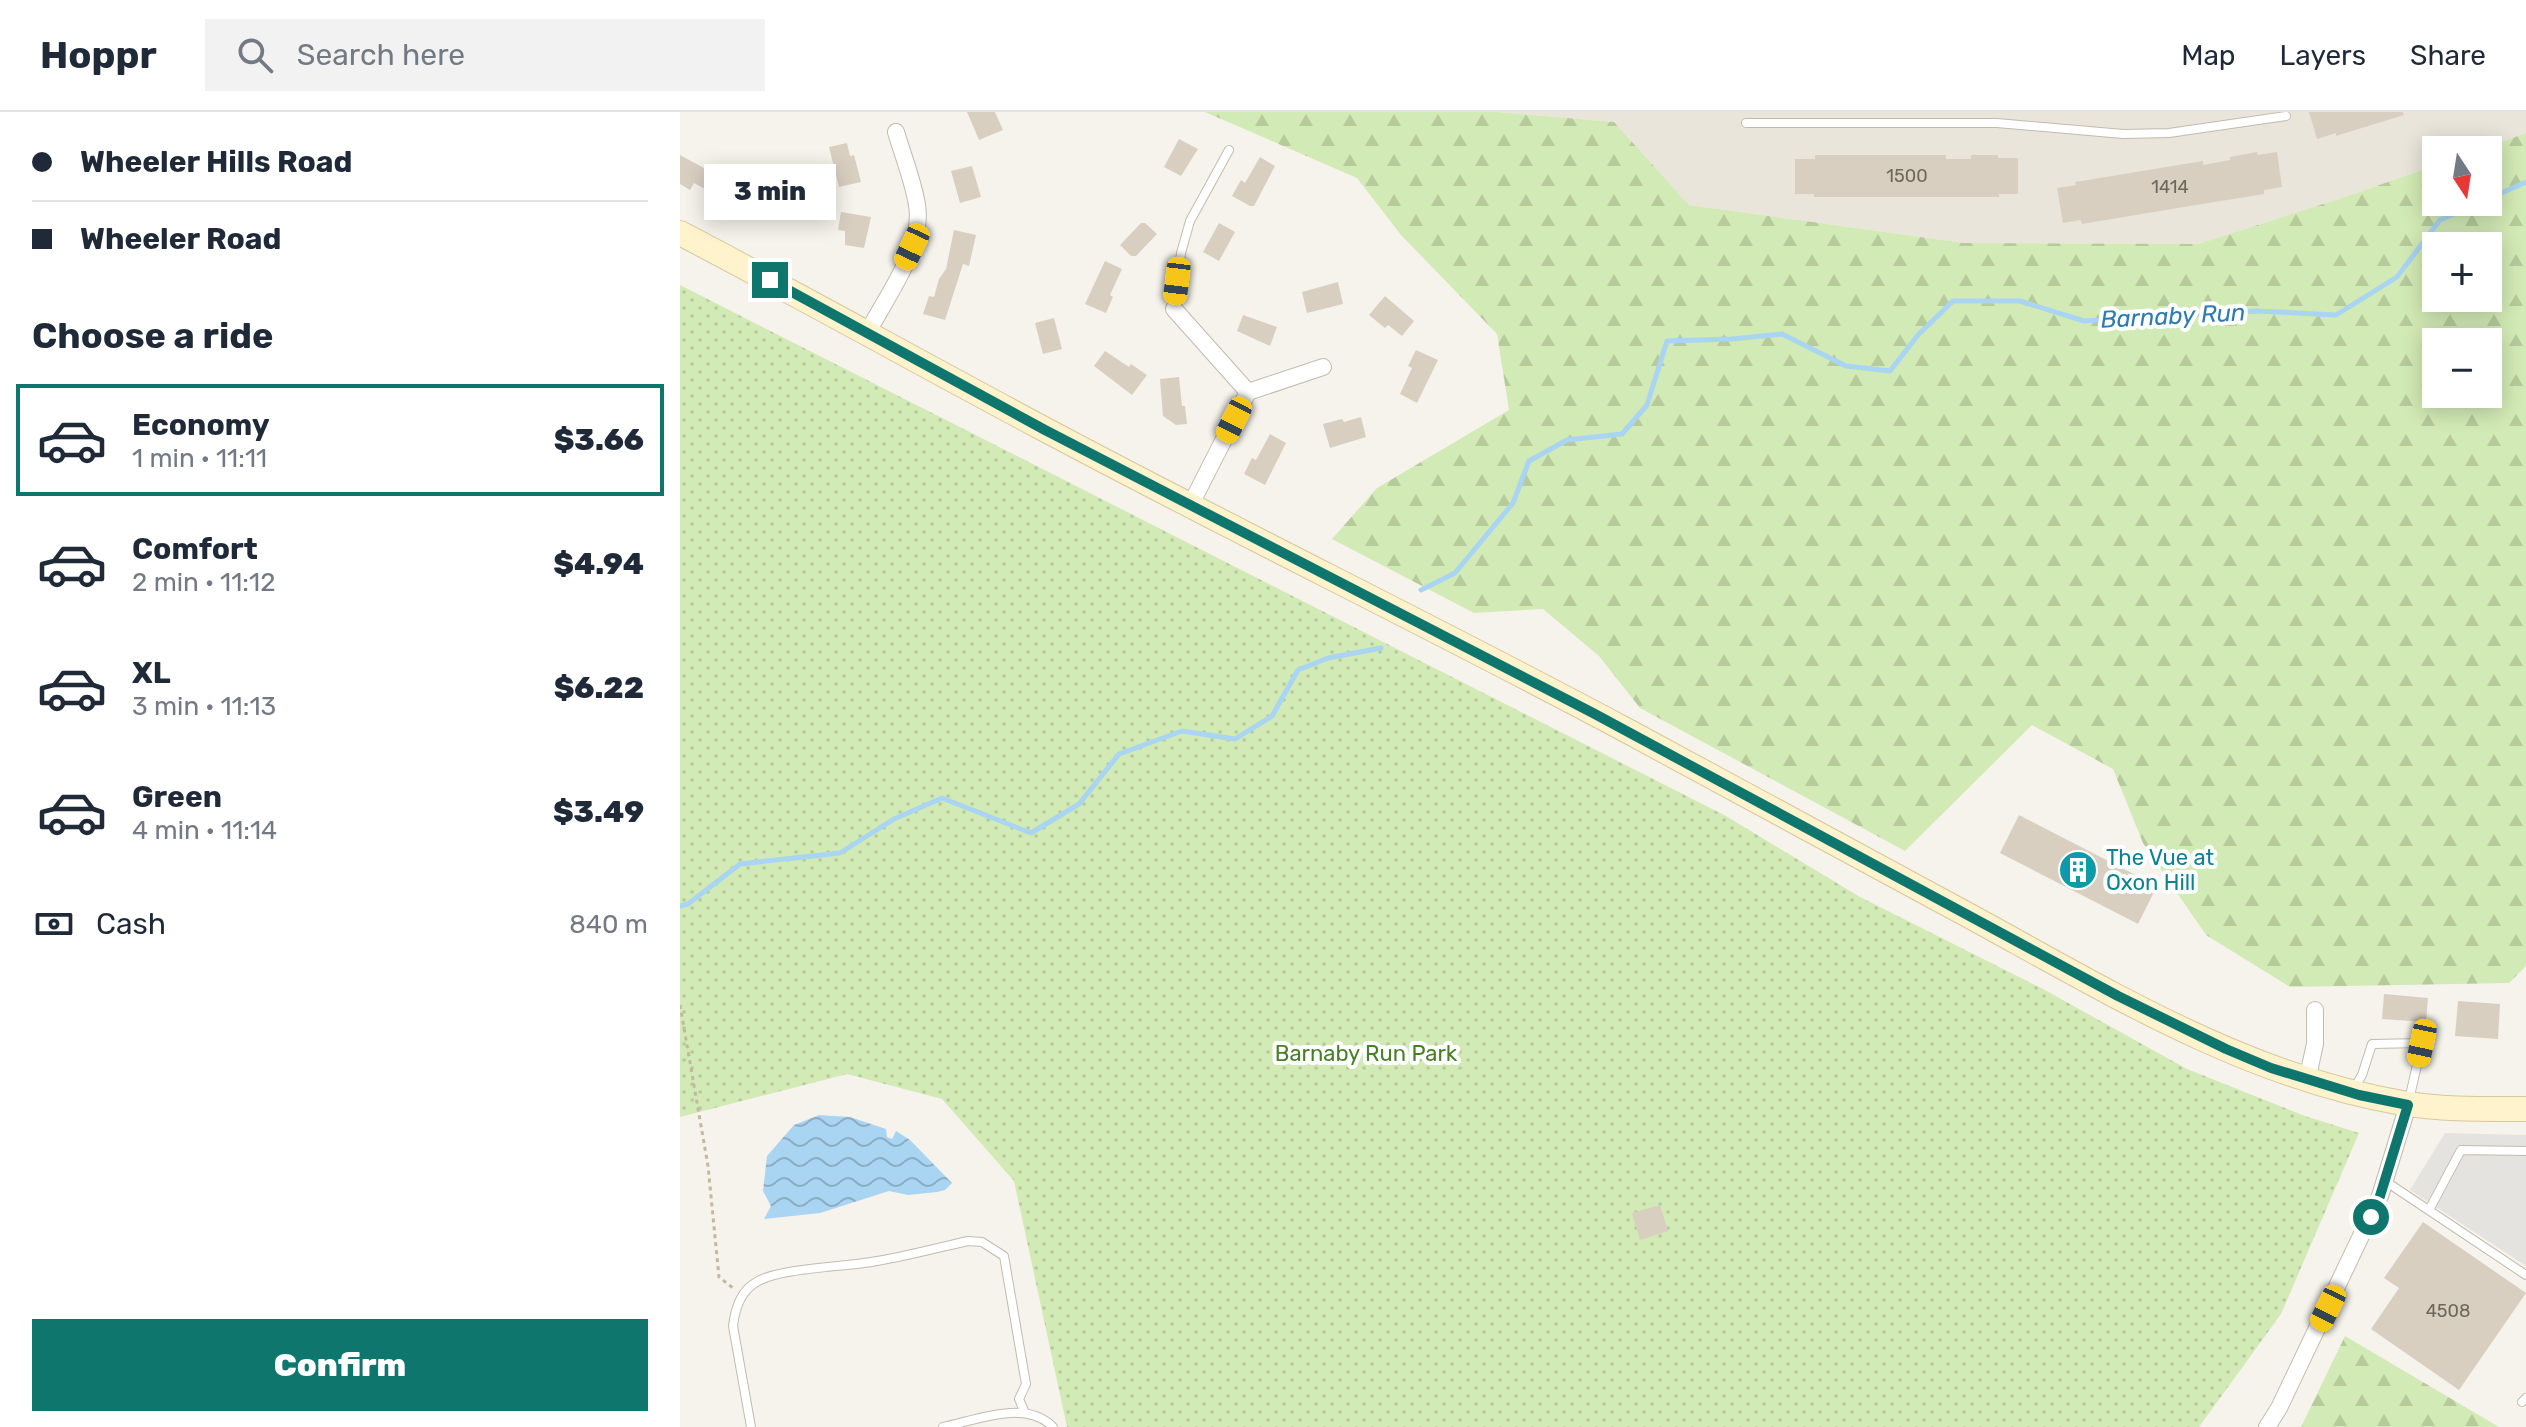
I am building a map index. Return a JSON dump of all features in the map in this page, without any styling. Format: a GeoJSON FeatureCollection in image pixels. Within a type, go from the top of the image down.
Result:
{"type":"FeatureCollection","features":[{"type":"Feature","properties":{"kind":"main road"},"geometry":{"type":"LineString","coordinates":[[680,233],[1045,430],[1607,720],[2118,996],[2226,1049],[2307,1080],[2408,1105],[2526,1109]]}},
{"type":"Feature","properties":{"kind":"street"},"geometry":{"type":"LineString","coordinates":[[868,332],[904,263],[917,227],[917,207],[896,132]]}},
{"type":"Feature","properties":{"kind":"street"},"geometry":{"type":"LineString","coordinates":[[1174,309],[1248,392]]}},
{"type":"Feature","properties":{"kind":"street"},"geometry":{"type":"LineString","coordinates":[[1191,504],[1248,392],[1323,367]]}},
{"type":"Feature","properties":{"kind":"street"},"geometry":{"type":"LineString","coordinates":[[2307,1080],[2315,1044],[2315,1010]]}},
{"type":"Feature","properties":{"kind":"street"},"geometry":{"type":"LineString","coordinates":[[2267,1427],[2351,1260],[2385,1181],[2408,1105]]}},
{"type":"Feature","properties":{"kind":"lane"},"geometry":{"type":"LineString","coordinates":[[1997,123],[2000,112]]}},
{"type":"Feature","properties":{"kind":"lane"},"geometry":{"type":"LineString","coordinates":[[1746,123],[1997,123],[2123,134],[2169,133],[2286,116]]}},
{"type":"Feature","properties":{"kind":"lane"},"geometry":{"type":"LineString","coordinates":[[1174,309],[1181,253],[1190,221],[1229,150]]}},
{"type":"Feature","properties":{"kind":"lane"},"geometry":{"type":"LineString","coordinates":[[2351,1093],[2362,1075],[2372,1044],[2422,1043],[2408,1105]]}},
{"type":"Feature","properties":{"kind":"lane"},"geometry":{"type":"LineString","coordinates":[[2429,1210],[2461,1150],[2526,1151]]}},
{"type":"Feature","properties":{"kind":"lane"},"geometry":{"type":"LineString","coordinates":[[2385,1181],[2526,1275]]}},
{"type":"Feature","properties":{"kind":"lane"},"geometry":{"type":"LineString","coordinates":[[751,1427],[733,1326],[735,1309],[756,1281],[775,1275],[874,1262],[968,1241],[982,1242],[1004,1256],[1007,1265],[1026,1384],[1019,1399],[1025,1413]]}},
{"type":"Feature","properties":{"kind":"lane"},"geometry":{"type":"LineString","coordinates":[[943,1427],[1025,1413],[1043,1418],[1053,1427]]}},
{"type":"Feature","properties":{"kind":"path"},"geometry":{"type":"LineString","coordinates":[[680,1005],[708,1166],[719,1277],[742,1297]]}},
{"type":"Feature","properties":{"kind":"shaded area"},"geometry":{"type":"Polygon","coordinates":[[[1498,112],[2526,112],[2526,133],[2502,142],[2502,136],[2422,136],[2422,170],[2198,244],[1964,243],[1689,205],[1614,122],[1498,112]]]}},
{"type":"Feature","properties":{"kind":"shaded area"},"geometry":{"type":"Polygon","coordinates":[[[2445,1133],[2526,1135],[2526,1266],[2410,1190],[2445,1133]]]}},
{"type":"Feature","properties":{"kind":"green space"},"geometry":{"type":"Polygon","coordinates":[[[1205,112],[1498,112],[1614,122],[1689,205],[1964,243],[2198,244],[2422,170],[2422,216],[2502,216],[2502,142],[2526,133],[2526,966],[2509,983],[2290,987],[2206,935],[2143,843],[2113,769],[2032,725],[1905,851],[1640,708],[1599,656],[1543,609],[1474,613],[1332,539],[1377,488],[1509,410],[1497,334],[1401,235],[1357,178],[1205,112]]]}},
{"type":"Feature","properties":{"kind":"green space","name":"Barnaby Run Park"},"geometry":{"type":"Polygon","coordinates":[[[680,285],[1726,816],[1860,897],[2043,989],[2187,1069],[2305,1116],[2359,1133],[2281,1314],[2199,1427],[1067,1427],[1014,1181],[942,1099],[847,1074],[680,1117],[680,285]]]}},
{"type":"Feature","properties":{"kind":"green space"},"geometry":{"type":"Polygon","coordinates":[[[2345,1336],[2499,1427],[2301,1427],[2345,1336]]]}},
{"type":"Feature","properties":{"kind":"water"},"geometry":{"type":"Polygon","coordinates":[[[819,1115],[850,1117],[886,1129],[887,1137],[892,1139],[896,1131],[910,1140],[952,1183],[945,1190],[937,1192],[908,1195],[889,1191],[820,1213],[764,1219],[771,1206],[763,1191],[767,1156],[794,1125],[819,1115]]]}},
{"type":"Feature","properties":{"kind":"building"},"geometry":{"type":"Polygon","coordinates":[[[967,112],[995,112],[1003,130],[979,140],[967,112]]]}},
{"type":"Feature","properties":{"kind":"building"},"geometry":{"type":"Polygon","coordinates":[[[2309,112],[2403,112],[2404,115],[2317,139],[2309,112]]]}},
{"type":"Feature","properties":{"kind":"building"},"geometry":{"type":"Polygon","coordinates":[[[1179,139],[1198,149],[1181,176],[1164,167],[1179,139]]]}},
{"type":"Feature","properties":{"kind":"building"},"geometry":{"type":"Polygon","coordinates":[[[847,143],[850,156],[854,155],[861,182],[839,187],[829,147],[847,143]]]}},
{"type":"Feature","properties":{"kind":"building"},"geometry":{"type":"Polygon","coordinates":[[[2257,152],[2258,155],[2277,152],[2282,187],[2264,190],[2264,194],[2082,224],[2081,220],[2063,223],[2057,188],[2076,185],[2075,182],[2203,161],[2203,165],[2257,152]]]}},
{"type":"Feature","properties":{"kind":"building"},"geometry":{"type":"Polygon","coordinates":[[[680,155],[715,174],[723,176],[725,173],[748,186],[737,206],[694,183],[690,190],[680,184],[680,155]]]}},
{"type":"Feature","properties":{"kind":"building"},"geometry":{"type":"Polygon","coordinates":[[[1815,155],[1946,155],[1946,159],[1971,159],[1971,155],[1998,155],[1998,158],[2018,158],[2018,194],[1999,194],[1999,197],[1814,197],[1814,194],[1795,194],[1795,159],[1815,159],[1815,155]]]}},
{"type":"Feature","properties":{"kind":"building"},"geometry":{"type":"Polygon","coordinates":[[[1260,157],[1275,166],[1254,206],[1250,206],[1232,196],[1241,180],[1245,183],[1260,157]]]}},
{"type":"Feature","properties":{"kind":"building"},"geometry":{"type":"Polygon","coordinates":[[[972,166],[981,197],[960,203],[951,171],[972,166]]]}},
{"type":"Feature","properties":{"kind":"building"},"geometry":{"type":"Polygon","coordinates":[[[841,212],[871,217],[864,248],[845,245],[845,231],[838,230],[841,212]]]}},
{"type":"Feature","properties":{"kind":"building"},"geometry":{"type":"Polygon","coordinates":[[[1141,223],[1157,234],[1136,256],[1131,256],[1120,245],[1141,223]]]}},
{"type":"Feature","properties":{"kind":"building"},"geometry":{"type":"Polygon","coordinates":[[[1219,223],[1235,232],[1219,261],[1203,252],[1219,223]]]}},
{"type":"Feature","properties":{"kind":"building"},"geometry":{"type":"Polygon","coordinates":[[[954,230],[976,235],[969,266],[963,264],[945,320],[923,314],[929,296],[934,297],[939,279],[946,269],[954,230]]]}},
{"type":"Feature","properties":{"kind":"building"},"geometry":{"type":"Polygon","coordinates":[[[1105,261],[1122,269],[1106,313],[1085,304],[1105,261]]]}},
{"type":"Feature","properties":{"kind":"building"},"geometry":{"type":"Polygon","coordinates":[[[1338,282],[1343,304],[1307,313],[1302,292],[1338,282]]]}},
{"type":"Feature","properties":{"kind":"building"},"geometry":{"type":"Polygon","coordinates":[[[1385,296],[1414,321],[1402,336],[1369,315],[1385,296]]]}},
{"type":"Feature","properties":{"kind":"building"},"geometry":{"type":"Polygon","coordinates":[[[1243,315],[1277,327],[1270,346],[1237,331],[1243,315]]]}},
{"type":"Feature","properties":{"kind":"building"},"geometry":{"type":"Polygon","coordinates":[[[1054,318],[1062,349],[1043,354],[1035,323],[1054,318]]]}},
{"type":"Feature","properties":{"kind":"building"},"geometry":{"type":"Polygon","coordinates":[[[1416,350],[1438,360],[1417,403],[1400,394],[1416,350]]]}},
{"type":"Feature","properties":{"kind":"building"},"geometry":{"type":"Polygon","coordinates":[[[1105,351],[1147,375],[1132,395],[1094,366],[1105,351]]]}},
{"type":"Feature","properties":{"kind":"building"},"geometry":{"type":"Polygon","coordinates":[[[1179,377],[1187,424],[1176,425],[1163,416],[1160,379],[1179,377]]]}},
{"type":"Feature","properties":{"kind":"building"},"geometry":{"type":"Polygon","coordinates":[[[1361,417],[1366,437],[1330,448],[1323,424],[1361,417]]]}},
{"type":"Feature","properties":{"kind":"building"},"geometry":{"type":"Polygon","coordinates":[[[1270,434],[1286,443],[1265,485],[1244,474],[1252,458],[1256,460],[1270,434]]]}},
{"type":"Feature","properties":{"kind":"building","name":"The Vue at Oxon Hill"},"geometry":{"type":"Polygon","coordinates":[[[2019,815],[2157,886],[2138,924],[2000,853],[2019,815]]]}},
{"type":"Feature","properties":{"kind":"building"},"geometry":{"type":"Polygon","coordinates":[[[2384,994],[2428,998],[2426,1022],[2382,1019],[2384,994]]]}},
{"type":"Feature","properties":{"kind":"building"},"geometry":{"type":"Polygon","coordinates":[[[2458,1001],[2500,1004],[2498,1039],[2455,1036],[2458,1001]]]}},
{"type":"Feature","properties":{"kind":"building"},"geometry":{"type":"Polygon","coordinates":[[[1660,1205],[1668,1231],[1640,1240],[1632,1213],[1660,1205]]]}},
{"type":"Feature","properties":{"kind":"building"},"geometry":{"type":"Polygon","coordinates":[[[2423,1222],[2526,1293],[2459,1390],[2371,1329],[2399,1288],[2384,1278],[2423,1222]]]}},
{"type":"Feature","properties":{"kind":"waterway","name":"Barnaby Run"},"geometry":{"type":"LineString","coordinates":[[2502,193],[2526,182]]}},
{"type":"Feature","properties":{"kind":"waterway","name":"Barnaby Run"},"geometry":{"type":"LineString","coordinates":[[1421,590],[1455,573],[1513,503],[1529,461],[1567,440],[1622,434],[1647,405],[1667,341],[1782,334],[1846,366],[1890,371],[1918,335],[1953,301],[2020,301],[2084,321],[2257,311],[2336,315],[2397,277],[2440,220],[2449,216]]}},
{"type":"Feature","properties":{"kind":"waterway","name":"Barnaby Run"},"geometry":{"type":"LineString","coordinates":[[680,906],[688,904],[740,864],[840,853],[894,819],[942,798],[1031,833],[1079,804],[1119,754],[1182,731],[1235,739],[1272,716],[1298,670],[1328,658],[1381,648]]}},
{"type":"Feature","properties":{"kind":"place","name":"The Vue at Oxon Hill"},"geometry":{"type":"Point","coordinates":[2078,870]}},
{"type":"Feature","properties":{"kind":"route"},"geometry":{"type":"LineString","coordinates":[[770,280],[1045,430],[1676,757],[2118,996],[2271,1068],[2359,1095],[2408,1105],[2371,1217]]}}]}
